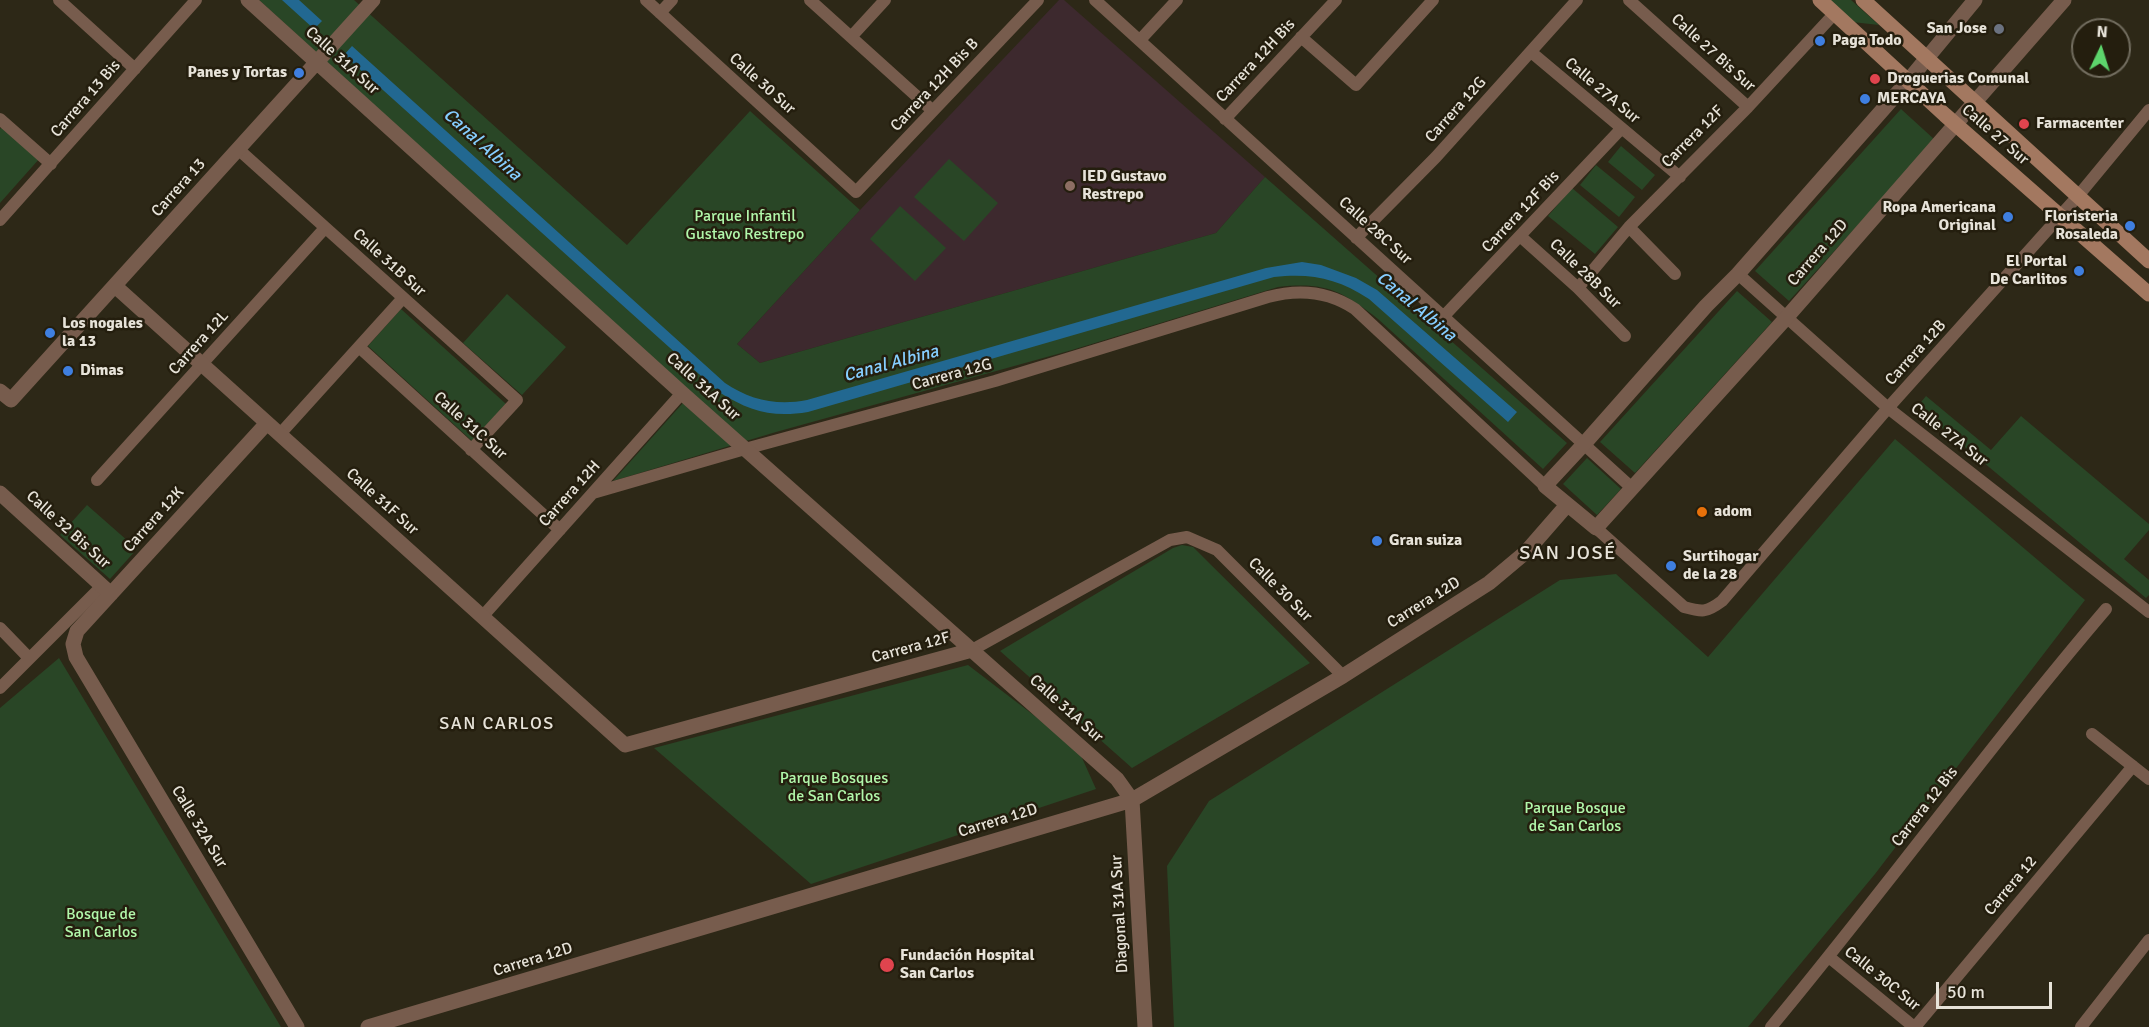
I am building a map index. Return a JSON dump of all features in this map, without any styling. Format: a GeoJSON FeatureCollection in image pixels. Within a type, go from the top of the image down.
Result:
{"type":"FeatureCollection","features":[{"type":"Feature","properties":{"kind":"main road","name":"Calle 27 Sur"},"geometry":{"type":"LineString","coordinates":[[1820,0],[1956,124],[2149,294]]}},
{"type":"Feature","properties":{"kind":"main road","name":"Calle 27 Sur"},"geometry":{"type":"LineString","coordinates":[[1863,0],[2149,261]]}},
{"type":"Feature","properties":{"kind":"street"},"geometry":{"type":"LineString","coordinates":[[59,0],[135,69]]}},
{"type":"Feature","properties":{"kind":"street","name":"Carrera 13 Bis"},"geometry":{"type":"LineString","coordinates":[[0,220],[196,0]]}},
{"type":"Feature","properties":{"kind":"street","name":"Calle 31A Sur"},"geometry":{"type":"LineString","coordinates":[[248,0],[682,393],[1117,779],[1132,800]]}},
{"type":"Feature","properties":{"kind":"street","name":"Carrera 13"},"geometry":{"type":"LineString","coordinates":[[6,396],[115,286],[373,0]]}},
{"type":"Feature","properties":{"kind":"street","name":"Calle 30 Sur"},"geometry":{"type":"LineString","coordinates":[[646,0],[856,192]]}},
{"type":"Feature","properties":{"kind":"street"},"geometry":{"type":"LineString","coordinates":[[660,13],[672,0]]}},
{"type":"Feature","properties":{"kind":"street"},"geometry":{"type":"LineString","coordinates":[[810,0],[933,111]]}},
{"type":"Feature","properties":{"kind":"street"},"geometry":{"type":"LineString","coordinates":[[851,37],[885,0]]}},
{"type":"Feature","properties":{"kind":"street","name":"Carrera 12H Bis B"},"geometry":{"type":"LineString","coordinates":[[856,192],[1038,0]]}},
{"type":"Feature","properties":{"kind":"street","name":"Calle 28C Sur"},"geometry":{"type":"LineString","coordinates":[[1095,0],[1632,488]]}},
{"type":"Feature","properties":{"kind":"street"},"geometry":{"type":"LineString","coordinates":[[1140,39],[1177,0]]}},
{"type":"Feature","properties":{"kind":"street","name":"Carrera 12H Bis"},"geometry":{"type":"LineString","coordinates":[[1225,119],[1336,0]]}},
{"type":"Feature","properties":{"kind":"street"},"geometry":{"type":"LineString","coordinates":[[1301,37],[1356,85],[1433,0]]}},
{"type":"Feature","properties":{"kind":"street","name":"Carrera 12G"},"geometry":{"type":"LineString","coordinates":[[1356,238],[1436,157],[1577,0]]}},
{"type":"Feature","properties":{"kind":"street","name":"Calle 27 Bis Sur"},"geometry":{"type":"LineString","coordinates":[[1629,0],[1748,107]]}},
{"type":"Feature","properties":{"kind":"street"},"geometry":{"type":"LineString","coordinates":[[1596,528],[1545,486],[1706,306],[1738,274],[1908,81],[1975,0]]}},
{"type":"Feature","properties":{"kind":"street","name":"Carrera 12D"},"geometry":{"type":"LineString","coordinates":[[1596,528],[1786,317],[2064,0]]}},
{"type":"Feature","properties":{"kind":"street","name":"Carrera 12F"},"geometry":{"type":"LineString","coordinates":[[1578,288],[1629,227],[1748,107],[1835,13]]}},
{"type":"Feature","properties":{"kind":"street","name":"Calle 27A Sur"},"geometry":{"type":"LineString","coordinates":[[1531,52],[1680,177]]}},
{"type":"Feature","properties":{"kind":"street","name":"Carrera 12B"},"geometry":{"type":"LineString","coordinates":[[1596,528],[1684,607],[1703,612],[1722,601],[1888,408],[2078,196],[2149,110]]}},
{"type":"Feature","properties":{"kind":"street"},"geometry":{"type":"LineString","coordinates":[[0,118],[51,164]]}},
{"type":"Feature","properties":{"kind":"street","name":"Carrera 12F Bis"},"geometry":{"type":"LineString","coordinates":[[1444,316],[1621,129]]}},
{"type":"Feature","properties":{"kind":"street","name":"Calle 31B Sur"},"geometry":{"type":"LineString","coordinates":[[238,149],[517,400],[471,450]]}},
{"type":"Feature","properties":{"kind":"street"},"geometry":{"type":"LineString","coordinates":[[1629,227],[1675,274]]}},
{"type":"Feature","properties":{"kind":"street","name":"Carrera 12L"},"geometry":{"type":"LineString","coordinates":[[97,480],[325,228]]}},
{"type":"Feature","properties":{"kind":"street","name":"Calle 28B Sur"},"geometry":{"type":"LineString","coordinates":[[1521,236],[1578,288],[1625,336]]}},
{"type":"Feature","properties":{"kind":"street","name":"Calle 27A Sur"},"geometry":{"type":"LineString","coordinates":[[1738,274],[1888,408],[2149,612]]}},
{"type":"Feature","properties":{"kind":"street","name":"Calle 31F Sur"},"geometry":{"type":"LineString","coordinates":[[115,286],[625,745]]}},
{"type":"Feature","properties":{"kind":"street","name":"Carrera 12G"},"geometry":{"type":"LineString","coordinates":[[593,493],[995,381],[1290,292],[1319,293],[1343,301],[1355,309],[1545,486]]}},
{"type":"Feature","properties":{"kind":"street"},"geometry":{"type":"LineString","coordinates":[[280,435],[403,298]]}},
{"type":"Feature","properties":{"kind":"street","name":"Calle 31C Sur"},"geometry":{"type":"LineString","coordinates":[[358,347],[560,530]]}},
{"type":"Feature","properties":{"kind":"street","name":"Carrera 12H"},"geometry":{"type":"LineString","coordinates":[[483,617],[682,393]]}},
{"type":"Feature","properties":{"kind":"street","name":"Carrera 12K"},"geometry":{"type":"LineString","coordinates":[[0,688],[29,658],[106,590],[267,423]]}},
{"type":"Feature","properties":{"kind":"street","name":"Calle 32 Bis Sur"},"geometry":{"type":"LineString","coordinates":[[0,493],[106,590]]}},
{"type":"Feature","properties":{"kind":"street","name":"Carrera 12D"},"geometry":{"type":"LineString","coordinates":[[368,1027],[1132,800],[1343,676],[1489,583],[1527,552],[1567,505]]}},
{"type":"Feature","properties":{"kind":"street","name":"Calle 30 Sur"},"geometry":{"type":"LineString","coordinates":[[1187,537],[1217,550],[1343,676]]}},
{"type":"Feature","properties":{"kind":"street","name":"Carrera 12F"},"geometry":{"type":"LineString","coordinates":[[625,745],[972,650],[1170,540],[1187,537]]}},
{"type":"Feature","properties":{"kind":"street","name":"Carrera 12K"},"geometry":{"type":"LineString","coordinates":[[73,644],[77,632],[106,590]]}},
{"type":"Feature","properties":{"kind":"street","name":"Carrera 12 Bis"},"geometry":{"type":"LineString","coordinates":[[1771,1027],[1829,957],[2037,691],[2106,609]]}},
{"type":"Feature","properties":{"kind":"street"},"geometry":{"type":"LineString","coordinates":[[0,628],[29,658]]}},
{"type":"Feature","properties":{"kind":"street","name":"Calle 32A Sur"},"geometry":{"type":"LineString","coordinates":[[73,644],[76,657],[297,1027]]}},
{"type":"Feature","properties":{"kind":"street"},"geometry":{"type":"LineString","coordinates":[[2092,734],[2149,779]]}},
{"type":"Feature","properties":{"kind":"street","name":"Carrera 12"},"geometry":{"type":"LineString","coordinates":[[1914,1027],[2133,766]]}},
{"type":"Feature","properties":{"kind":"street","name":"Diagonal 31A Sur"},"geometry":{"type":"LineString","coordinates":[[1132,800],[1145,1027]]}},
{"type":"Feature","properties":{"kind":"street"},"geometry":{"type":"LineString","coordinates":[[2084,1026],[2149,940]]}},
{"type":"Feature","properties":{"kind":"street","name":"Calle 30C Sur"},"geometry":{"type":"LineString","coordinates":[[1829,957],[1914,1027]]}},
{"type":"Feature","properties":{"kind":"shaded area","name":"IED Gustavo Restrepo"},"geometry":{"type":"Polygon","coordinates":[[[1059,0],[1064,0],[1265,177],[1216,233],[760,363],[737,344],[860,210],[1059,0]]]}},
{"type":"Feature","properties":{"kind":"green space","name":"Parque Infantil Gustavo Restrepo"},"geometry":{"type":"Polygon","coordinates":[[[259,0],[354,0],[627,245],[750,111],[860,210],[737,344],[760,363],[1216,233],[1265,177],[1567,443],[1543,469],[1365,309],[1332,290],[1321,287],[1294,286],[1278,287],[1072,350],[776,432],[613,481],[691,394],[259,0]]]}},
{"type":"Feature","properties":{"kind":"green space"},"geometry":{"type":"Polygon","coordinates":[[[1827,0],[1851,0],[1879,25],[1852,22],[1827,0]]]}},
{"type":"Feature","properties":{"kind":"green space"},"geometry":{"type":"Polygon","coordinates":[[[1901,109],[1935,140],[1789,301],[1755,271],[1901,109]]]}},
{"type":"Feature","properties":{"kind":"green space"},"geometry":{"type":"Polygon","coordinates":[[[3,125],[40,158],[0,203],[0,129],[3,125]]]}},
{"type":"Feature","properties":{"kind":"green space"},"geometry":{"type":"Polygon","coordinates":[[[1621,146],[1655,175],[1642,190],[1608,162],[1621,146]]]}},
{"type":"Feature","properties":{"kind":"green space"},"geometry":{"type":"Polygon","coordinates":[[[949,159],[998,203],[964,241],[914,197],[949,159]]]}},
{"type":"Feature","properties":{"kind":"green space"},"geometry":{"type":"Polygon","coordinates":[[[1596,165],[1635,197],[1619,217],[1580,185],[1596,165]]]}},
{"type":"Feature","properties":{"kind":"green space"},"geometry":{"type":"Polygon","coordinates":[[[1572,188],[1618,227],[1595,254],[1548,216],[1572,188]]]}},
{"type":"Feature","properties":{"kind":"green space"},"geometry":{"type":"Polygon","coordinates":[[[900,206],[946,248],[915,281],[870,239],[900,206]]]}},
{"type":"Feature","properties":{"kind":"green space"},"geometry":{"type":"Polygon","coordinates":[[[1737,291],[1772,322],[1635,473],[1600,442],[1737,291]]]}},
{"type":"Feature","properties":{"kind":"green space"},"geometry":{"type":"Polygon","coordinates":[[[507,294],[566,347],[522,395],[463,343],[507,294]]]}},
{"type":"Feature","properties":{"kind":"green space"},"geometry":{"type":"Polygon","coordinates":[[[401,309],[506,404],[472,441],[368,346],[401,309]]]}},
{"type":"Feature","properties":{"kind":"green space"},"geometry":{"type":"Polygon","coordinates":[[[1926,396],[1991,450],[2021,416],[2149,524],[2149,530],[2124,559],[2149,580],[2149,595],[2146,598],[1917,407],[1926,396]]]}},
{"type":"Feature","properties":{"kind":"green space","name":"Parque Bosque de San Carlos"},"geometry":{"type":"Polygon","coordinates":[[[1895,439],[2085,600],[1875,874],[1748,1027],[1174,1027],[1167,866],[1209,801],[1560,580],[1616,574],[1708,657],[1895,439]]]}},
{"type":"Feature","properties":{"kind":"green space"},"geometry":{"type":"Polygon","coordinates":[[[1587,458],[1621,489],[1597,515],[1563,484],[1587,458]]]}},
{"type":"Feature","properties":{"kind":"green space"},"geometry":{"type":"Polygon","coordinates":[[[87,505],[137,549],[110,579],[60,535],[87,505]]]}},
{"type":"Feature","properties":{"kind":"green space"},"geometry":{"type":"Polygon","coordinates":[[[1182,545],[1193,547],[1310,663],[1132,768],[1000,651],[1173,548],[1182,545]]]}},
{"type":"Feature","properties":{"kind":"green space","name":"Bosque de San Carlos"},"geometry":{"type":"Polygon","coordinates":[[[59,658],[281,1027],[0,1027],[0,708],[59,658]]]}},
{"type":"Feature","properties":{"kind":"green space","name":"Parque Bosques de San Carlos"},"geometry":{"type":"Polygon","coordinates":[[[968,665],[1078,749],[1096,789],[811,884],[654,748],[968,665]]]}},
{"type":"Feature","properties":{"kind":"water"},"geometry":{"type":"Polygon","coordinates":[[[282,0],[299,0],[322,21],[314,29],[282,0]]]}},
{"type":"Feature","properties":{"kind":"water"},"geometry":{"type":"Polygon","coordinates":[[[352,46],[725,383],[744,394],[774,402],[807,400],[1266,268],[1302,262],[1321,265],[1356,278],[1377,290],[1517,412],[1508,422],[1369,299],[1335,282],[1300,276],[1274,277],[808,412],[783,414],[751,408],[719,392],[344,55],[352,46]]]}},
{"type":"Feature","properties":{"kind":"place","name":"San Jose"},"geometry":{"type":"Point","coordinates":[1999,29]}},
{"type":"Feature","properties":{"kind":"place","name":"Paga Todo"},"geometry":{"type":"Point","coordinates":[1820,41]}},
{"type":"Feature","properties":{"kind":"place","name":"Panes y Tortas"},"geometry":{"type":"Point","coordinates":[299,73]}},
{"type":"Feature","properties":{"kind":"place","name":"Droguerias Comunal"},"geometry":{"type":"Point","coordinates":[1875,79]}},
{"type":"Feature","properties":{"kind":"place","name":"MERCAYA"},"geometry":{"type":"Point","coordinates":[1865,99]}},
{"type":"Feature","properties":{"kind":"place","name":"Farmacenter"},"geometry":{"type":"Point","coordinates":[2024,124]}},
{"type":"Feature","properties":{"kind":"place","name":"IED Gustavo Restrepo"},"geometry":{"type":"Point","coordinates":[1070,186]}},
{"type":"Feature","properties":{"kind":"place","name":"Ropa Americana Original"},"geometry":{"type":"Point","coordinates":[2008,217]}},
{"type":"Feature","properties":{"kind":"place","name":"Floristeria Rosaleda"},"geometry":{"type":"Point","coordinates":[2130,226]}},
{"type":"Feature","properties":{"kind":"place","name":"El Portal De Carlitos"},"geometry":{"type":"Point","coordinates":[2079,271]}},
{"type":"Feature","properties":{"kind":"place","name":"Los nogales la 13"},"geometry":{"type":"Point","coordinates":[50,333]}},
{"type":"Feature","properties":{"kind":"place","name":"Dimas"},"geometry":{"type":"Point","coordinates":[68,371]}},
{"type":"Feature","properties":{"kind":"place","name":"adom"},"geometry":{"type":"Point","coordinates":[1702,512]}},
{"type":"Feature","properties":{"kind":"place","name":"Gran suiza"},"geometry":{"type":"Point","coordinates":[1377,541]}},
{"type":"Feature","properties":{"kind":"place","name":"Surtihogar de la 28"},"geometry":{"type":"Point","coordinates":[1671,566]}},
{"type":"Feature","properties":{"kind":"place","name":"Fundación Hospital San Carlos"},"geometry":{"type":"Point","coordinates":[887,965]}},
{"type":"Feature","properties":{"kind":"district","name":"SAN JOSÉ"},"geometry":{"type":"Point","coordinates":[1568,554]}},
{"type":"Feature","properties":{"kind":"district","name":"SAN CARLOS"},"geometry":{"type":"Point","coordinates":[497,724]}},
{"type":"Feature","properties":{"kind":"water label","name":"Canal Albina"},"geometry":{"type":"Point","coordinates":[482,145]}},
{"type":"Feature","properties":{"kind":"water label","name":"Canal Albina"},"geometry":{"type":"Point","coordinates":[1416,307]}},
{"type":"Feature","properties":{"kind":"water label","name":"Canal Albina"},"geometry":{"type":"Point","coordinates":[891,364]}}]}
